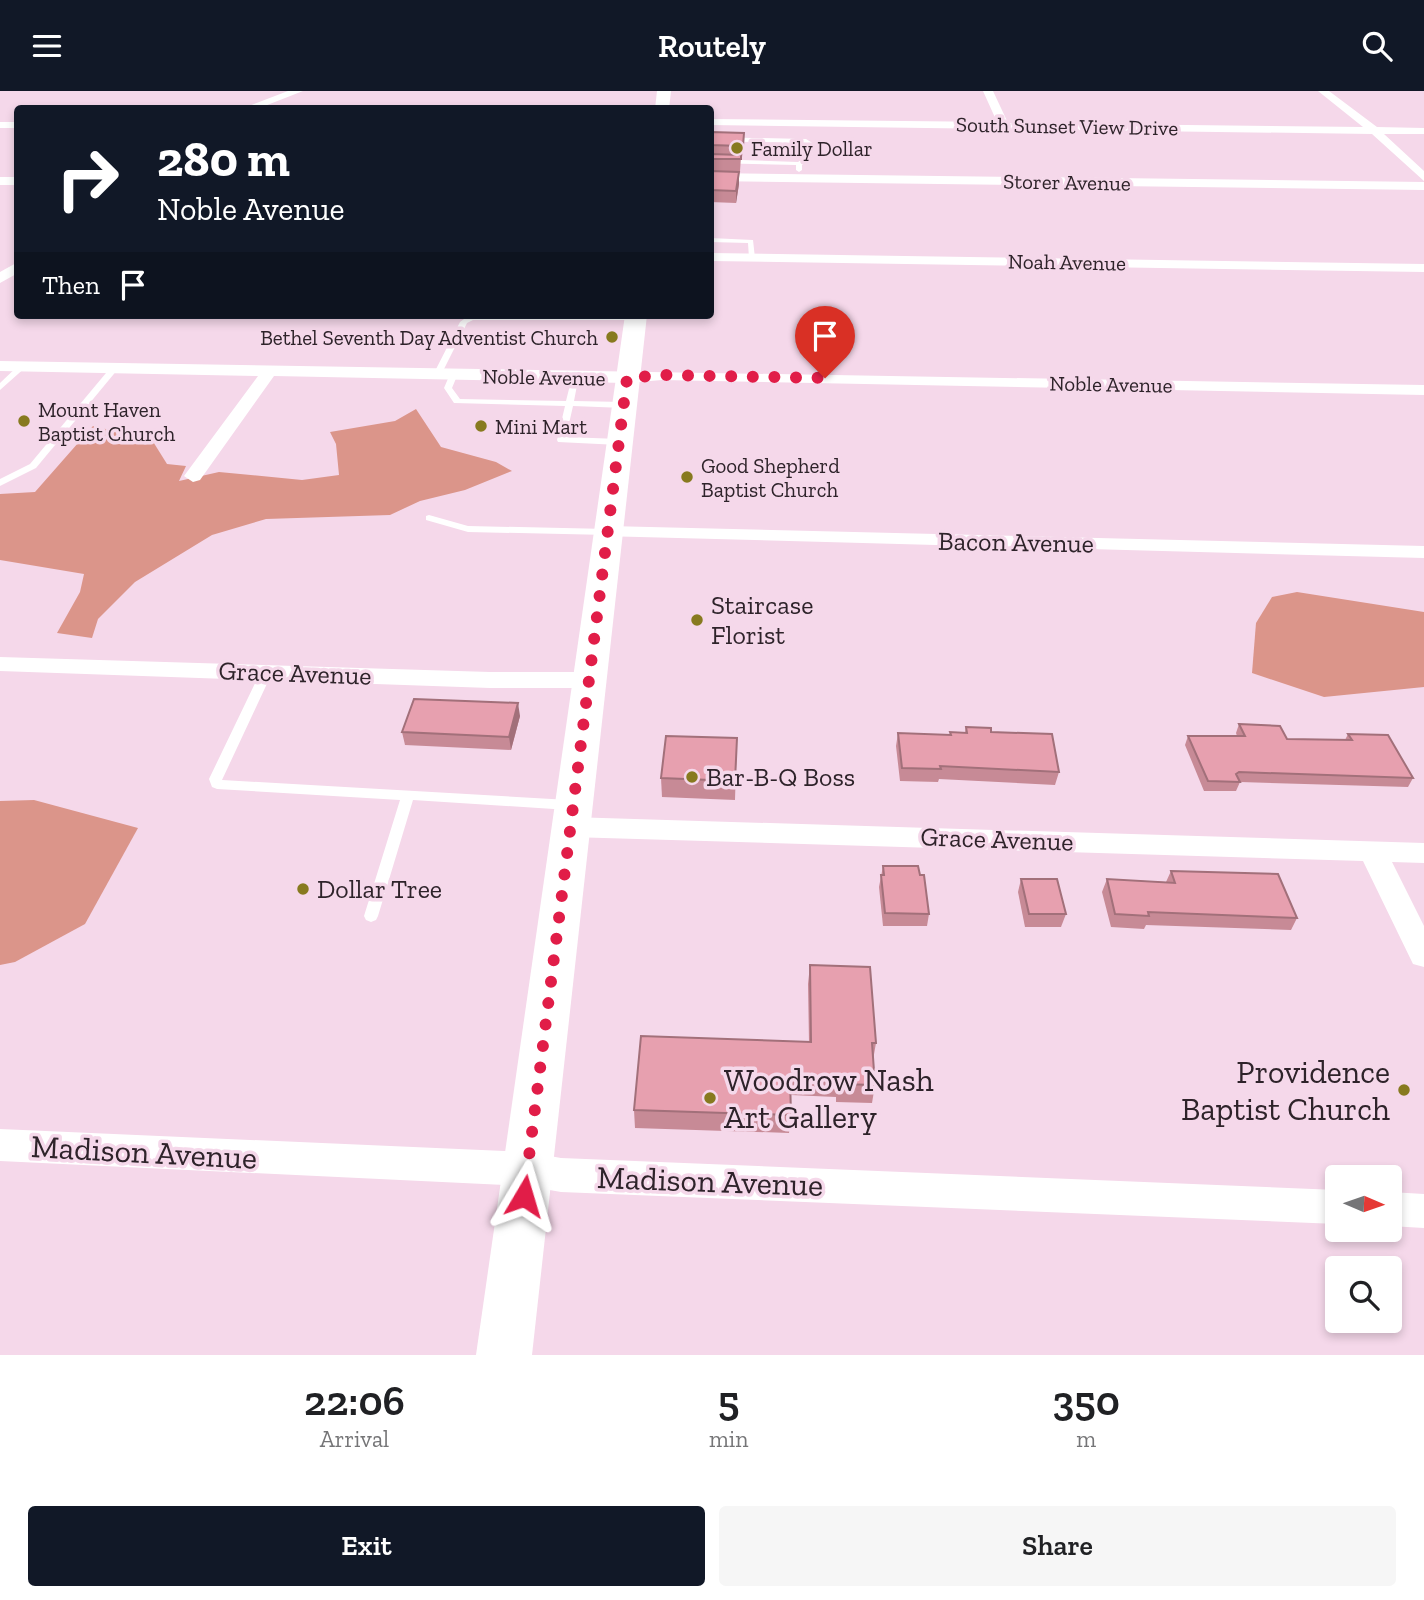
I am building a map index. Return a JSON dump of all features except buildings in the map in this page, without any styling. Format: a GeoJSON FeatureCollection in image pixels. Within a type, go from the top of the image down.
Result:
{"type":"FeatureCollection","features":[{"type":"Feature","properties":{"kind":"main road"},"geometry":{"type":"LineString","coordinates":[[504,1355],[635,319]]}},
{"type":"Feature","properties":{"kind":"street"},"geometry":{"type":"LineString","coordinates":[[258,105],[298,91]]}},
{"type":"Feature","properties":{"kind":"street"},"geometry":{"type":"LineString","coordinates":[[988,91],[1004,125]]}},
{"type":"Feature","properties":{"kind":"street"},"geometry":{"type":"LineString","coordinates":[[1323,91],[1374,130],[1424,177]]}},
{"type":"Feature","properties":{"kind":"street","name":"South Sunset View Drive"},"geometry":{"type":"LineString","coordinates":[[714,122],[1424,131]]}},
{"type":"Feature","properties":{"kind":"street","name":"Storer Avenue"},"geometry":{"type":"LineString","coordinates":[[714,177],[1424,186]]}},
{"type":"Feature","properties":{"kind":"street","name":"Noah Avenue"},"geometry":{"type":"LineString","coordinates":[[714,257],[1424,268]]}},
{"type":"Feature","properties":{"kind":"street","name":"Noble Avenue"},"geometry":{"type":"LineString","coordinates":[[0,366],[576,377],[626,391],[676,375],[1424,390]]}},
{"type":"Feature","properties":{"kind":"street"},"geometry":{"type":"LineString","coordinates":[[193,476],[268,373]]}},
{"type":"Feature","properties":{"kind":"street","name":"Bacon Avenue"},"geometry":{"type":"LineString","coordinates":[[608,532],[1424,552]]}},
{"type":"Feature","properties":{"kind":"street","name":"Grace Avenue"},"geometry":{"type":"LineString","coordinates":[[0,664],[589,680]]}},
{"type":"Feature","properties":{"kind":"street","name":"Grace Avenue"},"geometry":{"type":"LineString","coordinates":[[571,816],[1424,853]]}},
{"type":"Feature","properties":{"kind":"street"},"geometry":{"type":"LineString","coordinates":[[1372,851],[1424,955]]}},
{"type":"Feature","properties":{"kind":"street","name":"Madison Avenue"},"geometry":{"type":"LineString","coordinates":[[0,1145],[527,1169],[561,1175],[1325,1207]]}},
{"type":"Feature","properties":{"kind":"street"},"geometry":{"type":"LineString","coordinates":[[1402,1210],[1424,1211]]}},
{"type":"Feature","properties":{"kind":"lane"},"geometry":{"type":"LineString","coordinates":[[714,139],[806,141],[811,144],[809,159],[799,165],[714,161]]}},
{"type":"Feature","properties":{"kind":"lane"},"geometry":{"type":"LineString","coordinates":[[799,165],[799,178]]}},
{"type":"Feature","properties":{"kind":"lane"},"geometry":{"type":"LineString","coordinates":[[714,240],[751,241],[752,258]]}},
{"type":"Feature","properties":{"kind":"lane"},"geometry":{"type":"LineString","coordinates":[[469,319],[464,322],[445,376],[448,388],[457,401],[568,404],[626,391]]}},
{"type":"Feature","properties":{"kind":"lane"},"geometry":{"type":"LineString","coordinates":[[0,387],[23,366]]}},
{"type":"Feature","properties":{"kind":"lane"},"geometry":{"type":"LineString","coordinates":[[0,484],[33,466],[114,369]]}},
{"type":"Feature","properties":{"kind":"lane"},"geometry":{"type":"LineString","coordinates":[[576,377],[561,440],[619,442]]}},
{"type":"Feature","properties":{"kind":"lane"},"geometry":{"type":"LineString","coordinates":[[429,518],[468,529],[608,532]]}},
{"type":"Feature","properties":{"kind":"lane"},"geometry":{"type":"LineString","coordinates":[[266,673],[215,779],[218,785],[408,796],[571,816]]}},
{"type":"Feature","properties":{"kind":"lane"},"geometry":{"type":"LineString","coordinates":[[371,916],[408,796]]}},
{"type":"Feature","properties":{"kind":"shaded area"},"geometry":{"type":"Polygon","coordinates":[[[416,409],[441,447],[496,462],[512,471],[465,490],[420,501],[390,515],[266,519],[212,535],[135,582],[98,619],[92,638],[57,633],[80,592],[84,574],[0,560],[0,494],[35,492],[93,426],[152,440],[167,464],[186,466],[179,481],[219,472],[302,480],[339,475],[336,444],[330,432],[395,421],[416,409]]]}},
{"type":"Feature","properties":{"kind":"shaded area"},"geometry":{"type":"Polygon","coordinates":[[[1297,592],[1424,612],[1424,687],[1324,697],[1252,673],[1256,623],[1272,597],[1297,592]]]}},
{"type":"Feature","properties":{"kind":"shaded area"},"geometry":{"type":"Polygon","coordinates":[[[34,800],[138,828],[85,924],[15,962],[0,965],[0,801],[34,800]]]}},
{"type":"Feature","properties":{"kind":"place","name":"Family Dollar"},"geometry":{"type":"Point","coordinates":[737,148]}},
{"type":"Feature","properties":{"kind":"place","name":"Bethel Seventh Day Adventist Church"},"geometry":{"type":"Point","coordinates":[612,337]}},
{"type":"Feature","properties":{"kind":"place","name":"Mount Haven Baptist Church"},"geometry":{"type":"Point","coordinates":[24,421]}},
{"type":"Feature","properties":{"kind":"place","name":"Mini Mart"},"geometry":{"type":"Point","coordinates":[481,426]}},
{"type":"Feature","properties":{"kind":"place","name":"Good Shepherd Baptist Church"},"geometry":{"type":"Point","coordinates":[687,477]}},
{"type":"Feature","properties":{"kind":"place","name":"Staircase Florist"},"geometry":{"type":"Point","coordinates":[697,620]}},
{"type":"Feature","properties":{"kind":"place","name":"Bar-B-Q Boss"},"geometry":{"type":"Point","coordinates":[692,777]}},
{"type":"Feature","properties":{"kind":"place","name":"Dollar Tree"},"geometry":{"type":"Point","coordinates":[303,889]}},
{"type":"Feature","properties":{"kind":"place","name":"Providence Baptist Church"},"geometry":{"type":"Point","coordinates":[1404,1090]}},
{"type":"Feature","properties":{"kind":"place","name":"Woodrow Nash Art Gallery"},"geometry":{"type":"Point","coordinates":[710,1098]}},
{"type":"Feature","properties":{"kind":"route"},"geometry":{"type":"LineString","coordinates":[[524,1196],[627,378],[662,375],[825,378]]}}]}
